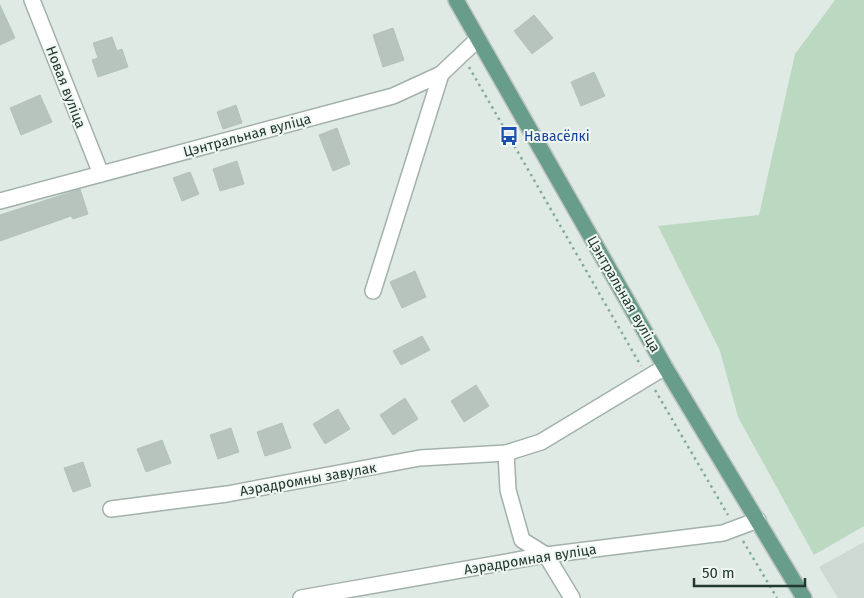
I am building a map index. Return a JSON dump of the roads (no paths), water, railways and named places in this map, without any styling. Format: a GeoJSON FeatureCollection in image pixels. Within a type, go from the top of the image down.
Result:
{"type":"FeatureCollection","features":[{"type":"Feature","properties":{"kind":"main road","name":"Цэнтральная вуліца"},"geometry":{"type":"LineString","coordinates":[[456,0],[665,367],[804,598]]}},
{"type":"Feature","properties":{"kind":"street","name":"Новая вуліца"},"geometry":{"type":"LineString","coordinates":[[32,0],[100,174]]}},
{"type":"Feature","properties":{"kind":"street","name":"Цэнтральная вуліца"},"geometry":{"type":"LineString","coordinates":[[0,201],[393,96],[441,74],[478,39]]}},
{"type":"Feature","properties":{"kind":"street"},"geometry":{"type":"LineString","coordinates":[[373,291],[441,74]]}},
{"type":"Feature","properties":{"kind":"street","name":"Аэрадромны завулак"},"geometry":{"type":"LineString","coordinates":[[111,509],[227,494],[420,458],[506,454],[541,442],[665,367]]}},
{"type":"Feature","properties":{"kind":"street"},"geometry":{"type":"LineString","coordinates":[[506,454],[508,490],[522,540],[546,555],[572,598]]}},
{"type":"Feature","properties":{"kind":"street","name":"Аэрадромная вуліца"},"geometry":{"type":"LineString","coordinates":[[301,598],[546,555],[723,533],[758,520]]}},
{"type":"Feature","properties":{"kind":"place","name":"Навасёлкі"},"geometry":{"type":"Point","coordinates":[509,136]}}]}
